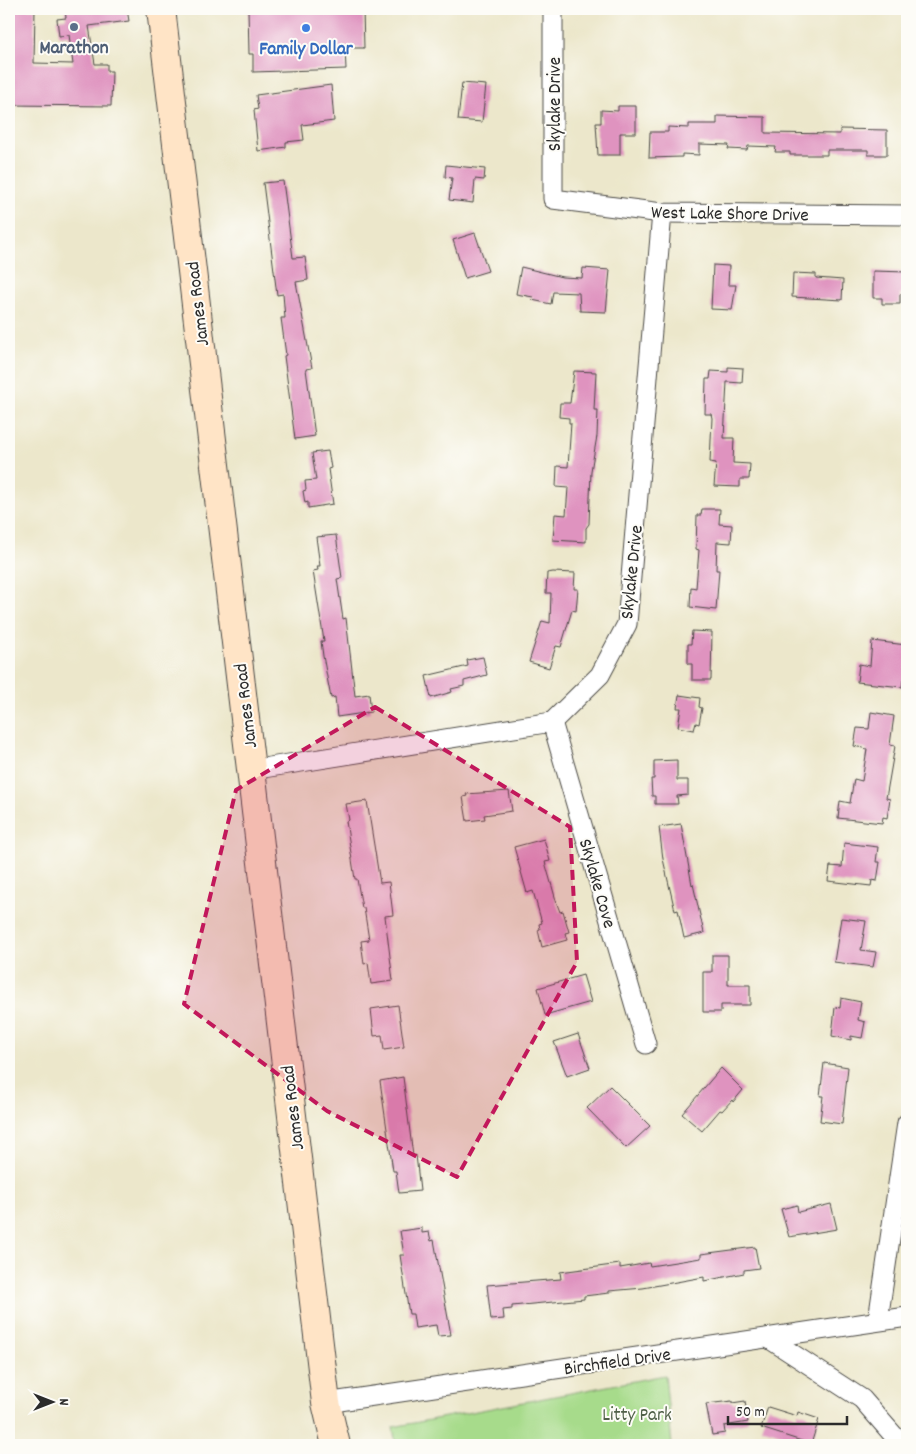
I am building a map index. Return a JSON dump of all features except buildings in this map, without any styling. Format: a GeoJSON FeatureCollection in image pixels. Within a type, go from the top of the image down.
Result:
{"type":"FeatureCollection","features":[{"type":"Feature","properties":{"kind":"main road","name":"James Road"},"geometry":{"type":"LineString","coordinates":[[161,9],[326,1403],[326,1445]]}},
{"type":"Feature","properties":{"kind":"main road","name":"James Road"},"geometry":{"type":"LineString","coordinates":[[326,1403],[336,1445]]}},
{"type":"Feature","properties":{"kind":"street","name":"Skylake Drive"},"geometry":{"type":"LineString","coordinates":[[552,9],[553,199]]}},
{"type":"Feature","properties":{"kind":"street","name":"West Lake Shore Drive"},"geometry":{"type":"LineString","coordinates":[[553,199],[662,213],[907,215]]}},
{"type":"Feature","properties":{"kind":"street","name":"Skylake Drive"},"geometry":{"type":"LineString","coordinates":[[552,722],[600,675],[627,624],[662,213]]}},
{"type":"Feature","properties":{"kind":"street"},"geometry":{"type":"LineString","coordinates":[[252,770],[552,722]]}},
{"type":"Feature","properties":{"kind":"street","name":"Skylake Cove"},"geometry":{"type":"LineString","coordinates":[[552,722],[646,1044]]}},
{"type":"Feature","properties":{"kind":"street"},"geometry":{"type":"LineString","coordinates":[[878,1320],[907,1123]]}},
{"type":"Feature","properties":{"kind":"street","name":"Birchfield Drive"},"geometry":{"type":"LineString","coordinates":[[326,1403],[907,1317]]}},
{"type":"Feature","properties":{"kind":"street"},"geometry":{"type":"LineString","coordinates":[[768,1338],[862,1399],[902,1445]]}},
{"type":"Feature","properties":{"kind":"highlighted area"},"geometry":{"type":"Polygon","coordinates":[[[375,707],[570,827],[577,962],[457,1177],[327,1111],[184,1004],[236,790],[375,707]]]}},
{"type":"Feature","properties":{"kind":"green space","name":"Litty Park"},"geometry":{"type":"Polygon","coordinates":[[[665,1375],[672,1445],[396,1445],[393,1427],[665,1375]]]}},
{"type":"Feature","properties":{"kind":"place","name":"Marathon"},"geometry":{"type":"Point","coordinates":[74,27]}},
{"type":"Feature","properties":{"kind":"place","name":"Family Dollar"},"geometry":{"type":"Point","coordinates":[306,28]}}]}
